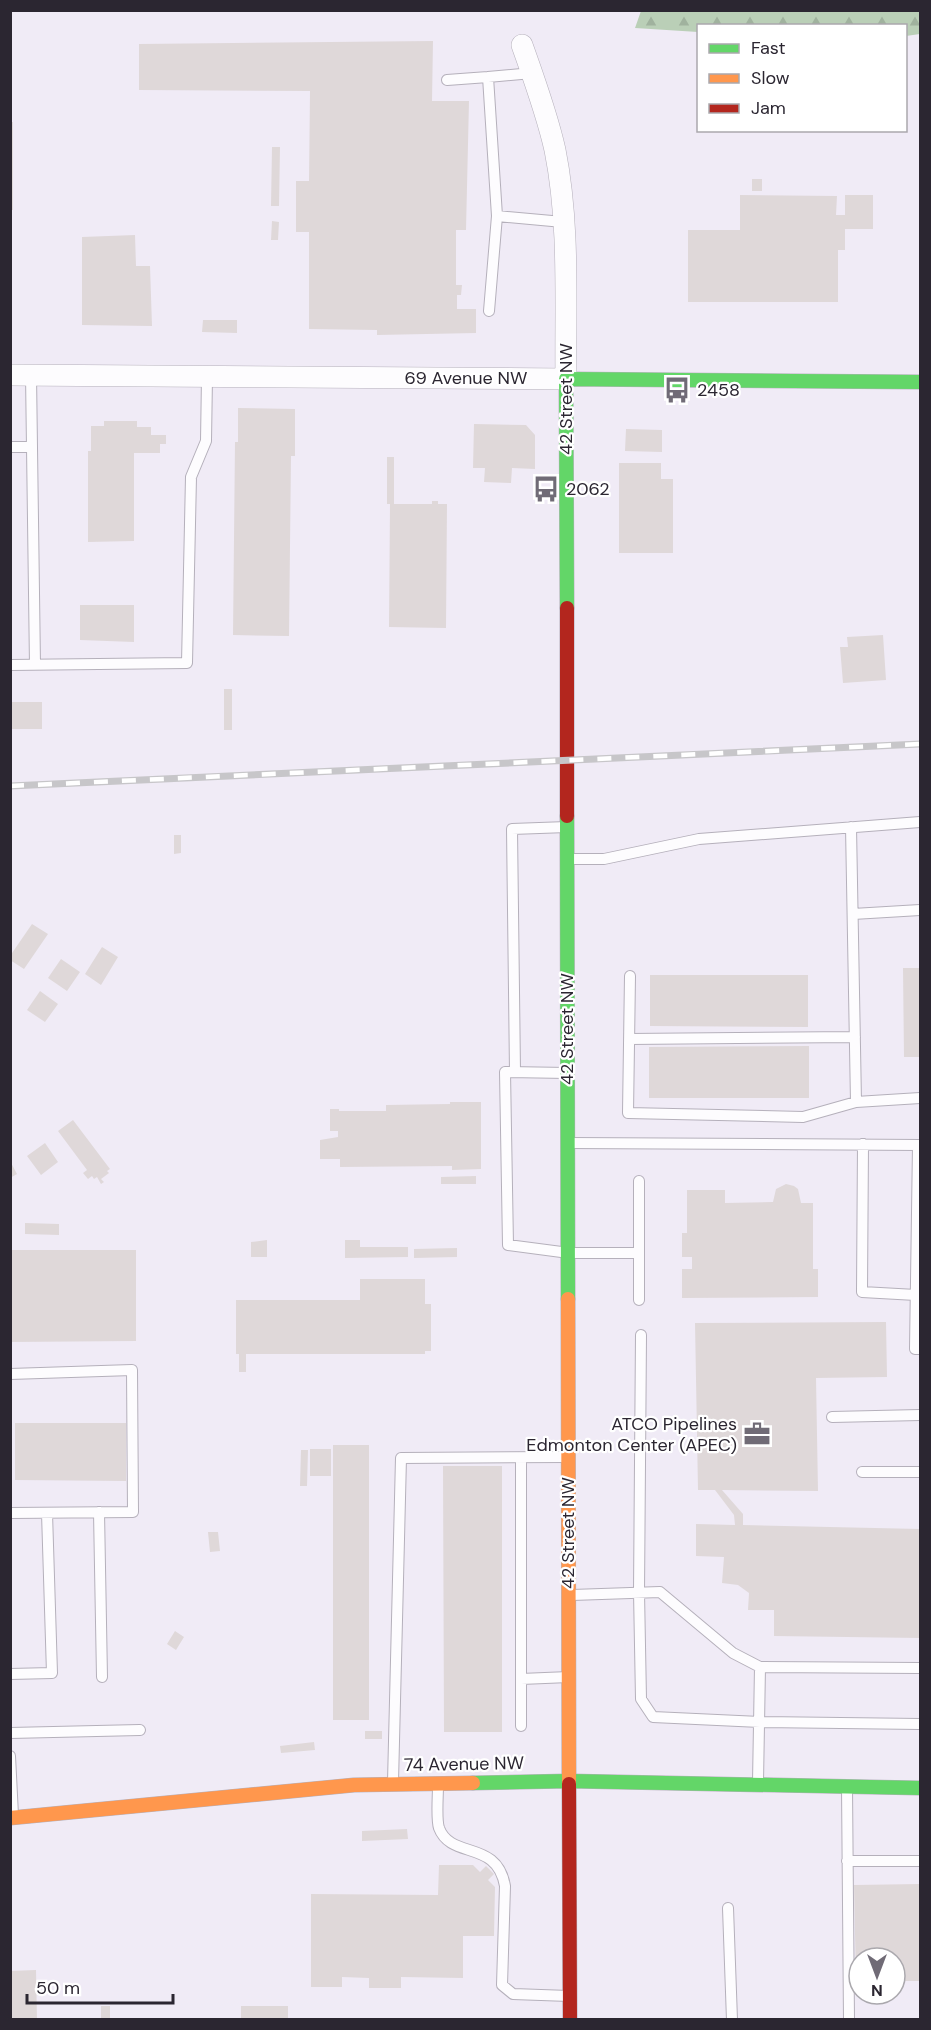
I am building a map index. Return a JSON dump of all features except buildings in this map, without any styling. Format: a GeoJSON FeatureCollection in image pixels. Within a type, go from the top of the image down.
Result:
{"type":"FeatureCollection","features":[{"type":"Feature","properties":{"kind":"street","name":"42 Street NW"},"geometry":{"type":"LineString","coordinates":[[522,45],[545,112],[555,150],[561,186],[563,222],[566,379],[570,2019]]}},
{"type":"Feature","properties":{"kind":"street","name":"69 Avenue NW"},"geometry":{"type":"LineString","coordinates":[[21,375],[921,382]]}},
{"type":"Feature","properties":{"kind":"street","name":"74 Avenue NW"},"geometry":{"type":"LineString","coordinates":[[12,1818],[244,1794],[354,1785],[438,1782],[569,1781],[921,1788]]}},
{"type":"Feature","properties":{"kind":"lane"},"geometry":{"type":"LineString","coordinates":[[447,80],[532,73]]}},
{"type":"Feature","properties":{"kind":"lane"},"geometry":{"type":"LineString","coordinates":[[488,77],[496,216],[489,311]]}},
{"type":"Feature","properties":{"kind":"lane"},"geometry":{"type":"LineString","coordinates":[[496,216],[563,222]]}},
{"type":"Feature","properties":{"kind":"lane"},"geometry":{"type":"LineString","coordinates":[[21,375],[31,447],[35,665]]}},
{"type":"Feature","properties":{"kind":"lane"},"geometry":{"type":"LineString","coordinates":[[10,665],[187,663],[191,477],[206,441],[207,377]]}},
{"type":"Feature","properties":{"kind":"lane"},"geometry":{"type":"LineString","coordinates":[[10,447],[31,447]]}},
{"type":"Feature","properties":{"kind":"lane"},"geometry":{"type":"LineString","coordinates":[[567,859],[604,859],[699,839],[921,822]]}},
{"type":"Feature","properties":{"kind":"lane"},"geometry":{"type":"LineString","coordinates":[[515,1072],[512,829],[567,827]]}},
{"type":"Feature","properties":{"kind":"lane"},"geometry":{"type":"LineString","coordinates":[[851,827],[856,1102]]}},
{"type":"Feature","properties":{"kind":"lane"},"geometry":{"type":"LineString","coordinates":[[853,914],[921,910]]}},
{"type":"Feature","properties":{"kind":"lane"},"geometry":{"type":"LineString","coordinates":[[630,976],[628,1113],[803,1117],[856,1102],[921,1098]]}},
{"type":"Feature","properties":{"kind":"lane"},"geometry":{"type":"LineString","coordinates":[[629,1039],[855,1037]]}},
{"type":"Feature","properties":{"kind":"lane"},"geometry":{"type":"LineString","coordinates":[[567,1073],[505,1072],[507,1245],[569,1253],[639,1253]]}},
{"type":"Feature","properties":{"kind":"lane"},"geometry":{"type":"LineString","coordinates":[[568,1143],[919,1145],[915,1349],[921,1349]]}},
{"type":"Feature","properties":{"kind":"lane"},"geometry":{"type":"LineString","coordinates":[[863,1144],[862,1292],[916,1295]]}},
{"type":"Feature","properties":{"kind":"lane"},"geometry":{"type":"LineString","coordinates":[[639,1181],[639,1300]]}},
{"type":"Feature","properties":{"kind":"lane"},"geometry":{"type":"LineString","coordinates":[[641,1335],[639,1592],[641,1699],[653,1717],[759,1722],[921,1724]]}},
{"type":"Feature","properties":{"kind":"lane"},"geometry":{"type":"LineString","coordinates":[[10,1374],[132,1370],[133,1512],[10,1513]]}},
{"type":"Feature","properties":{"kind":"lane"},"geometry":{"type":"LineString","coordinates":[[832,1417],[921,1416]]}},
{"type":"Feature","properties":{"kind":"lane"},"geometry":{"type":"LineString","coordinates":[[393,1784],[400,1458],[568,1457]]}},
{"type":"Feature","properties":{"kind":"lane"},"geometry":{"type":"LineString","coordinates":[[521,1458],[521,1726]]}},
{"type":"Feature","properties":{"kind":"lane"},"geometry":{"type":"LineString","coordinates":[[862,1472],[921,1472]]}},
{"type":"Feature","properties":{"kind":"lane"},"geometry":{"type":"LineString","coordinates":[[99,1512],[102,1677]]}},
{"type":"Feature","properties":{"kind":"lane"},"geometry":{"type":"LineString","coordinates":[[10,1674],[52,1674],[46,1513]]}},
{"type":"Feature","properties":{"kind":"lane"},"geometry":{"type":"LineString","coordinates":[[569,1595],[660,1592],[732,1653],[760,1667],[921,1668]]}},
{"type":"Feature","properties":{"kind":"lane"},"geometry":{"type":"LineString","coordinates":[[758,1785],[760,1667]]}},
{"type":"Feature","properties":{"kind":"lane"},"geometry":{"type":"LineString","coordinates":[[521,1679],[569,1677]]}},
{"type":"Feature","properties":{"kind":"lane"},"geometry":{"type":"LineString","coordinates":[[10,1733],[140,1730]]}},
{"type":"Feature","properties":{"kind":"lane"},"geometry":{"type":"LineString","coordinates":[[10,1756],[12,1818]]}},
{"type":"Feature","properties":{"kind":"lane"},"geometry":{"type":"LineString","coordinates":[[438,1782],[439,1827],[444,1835],[460,1847],[488,1857],[498,1865],[503,1874],[505,1886],[502,1985],[513,1994],[570,1996]]}},
{"type":"Feature","properties":{"kind":"lane"},"geometry":{"type":"LineString","coordinates":[[847,1787],[849,2019]]}},
{"type":"Feature","properties":{"kind":"lane"},"geometry":{"type":"LineString","coordinates":[[847,1861],[921,1861]]}},
{"type":"Feature","properties":{"kind":"lane"},"geometry":{"type":"LineString","coordinates":[[728,1908],[732,2019]]}},
{"type":"Feature","properties":{"kind":"green space"},"geometry":{"type":"Polygon","coordinates":[[[641,11],[920,11],[920,34],[907,36],[907,24],[697,24],[697,32],[635,28],[641,11]]]}},
{"type":"Feature","properties":{"kind":"railway"},"geometry":{"type":"LineString","coordinates":[[10,786],[920,744]]}},
{"type":"Feature","properties":{"kind":"traffic: fast"},"geometry":{"type":"LineString","coordinates":[[567,608],[566,379],[920,382]]}},
{"type":"Feature","properties":{"kind":"traffic: fast"},"geometry":{"type":"LineString","coordinates":[[567,816],[568,1299]]}},
{"type":"Feature","properties":{"kind":"traffic: fast"},"geometry":{"type":"LineString","coordinates":[[473,1783],[569,1781],[920,1788]]}},
{"type":"Feature","properties":{"kind":"traffic: slow"},"geometry":{"type":"LineString","coordinates":[[568,1299],[569,1784]]}},
{"type":"Feature","properties":{"kind":"traffic: slow"},"geometry":{"type":"LineString","coordinates":[[10,1818],[354,1785],[473,1783]]}},
{"type":"Feature","properties":{"kind":"traffic: jam"},"geometry":{"type":"LineString","coordinates":[[567,608],[567,816]]}},
{"type":"Feature","properties":{"kind":"traffic: jam"},"geometry":{"type":"LineString","coordinates":[[569,1784],[570,2020]]}},
{"type":"Feature","properties":{"kind":"place","name":"2458"},"geometry":{"type":"Point","coordinates":[677,390]}},
{"type":"Feature","properties":{"kind":"place","name":"2062"},"geometry":{"type":"Point","coordinates":[546,489]}},
{"type":"Feature","properties":{"kind":"place","name":"ATCO Pipelines Edmonton Center (APEC)"},"geometry":{"type":"Point","coordinates":[757,1434]}}]}
